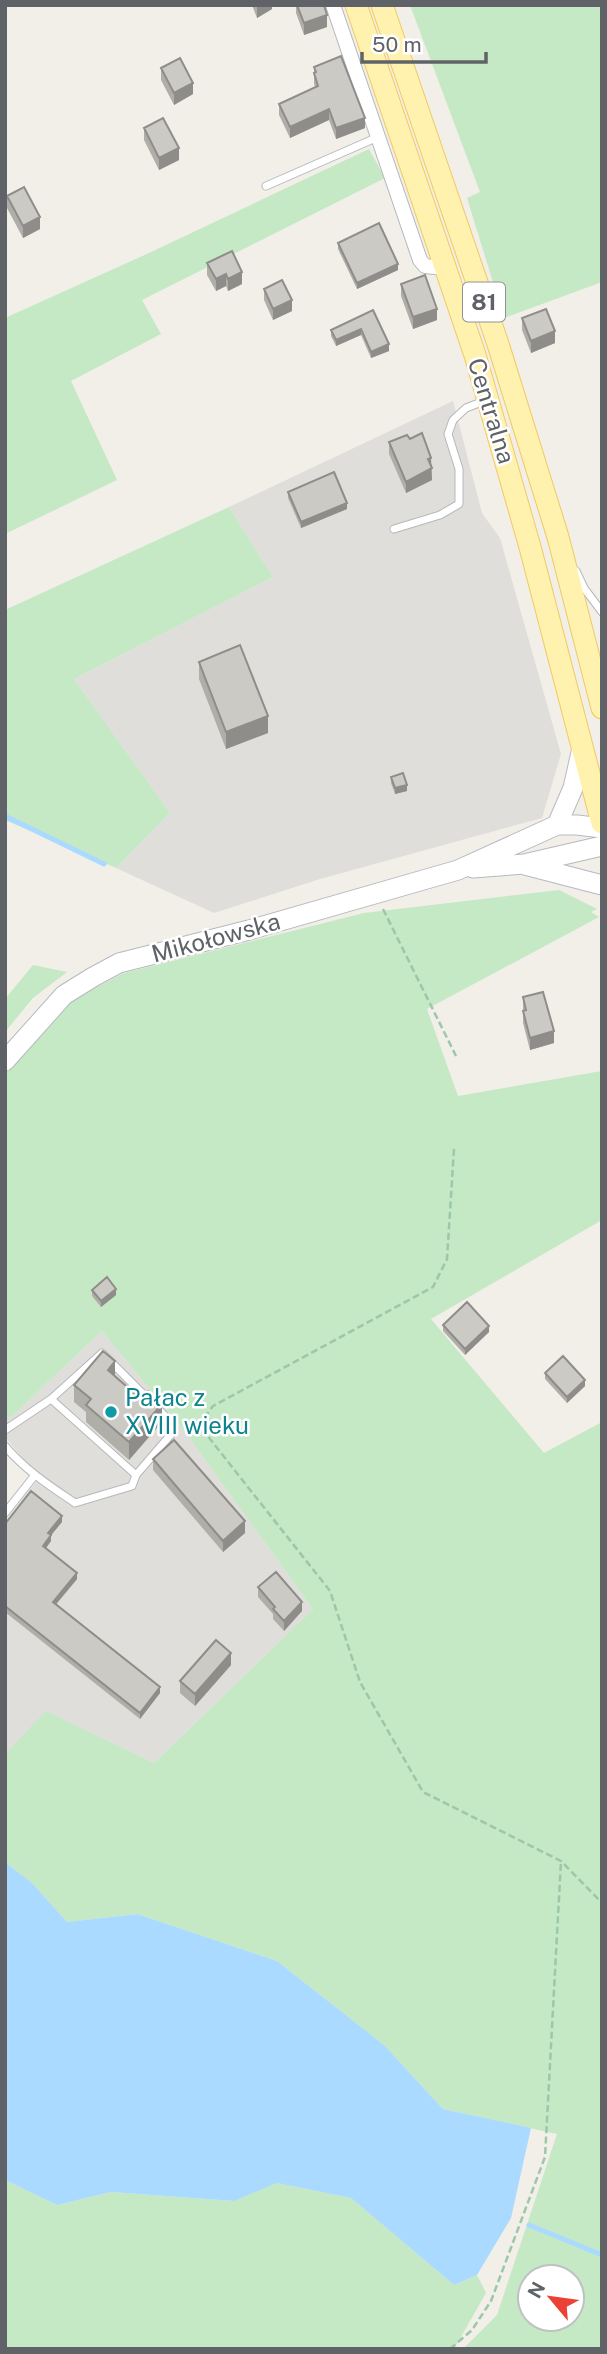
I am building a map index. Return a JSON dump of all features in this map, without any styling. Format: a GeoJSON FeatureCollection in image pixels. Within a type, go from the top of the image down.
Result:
{"type":"FeatureCollection","features":[{"type":"Feature","properties":{"kind":"main road","name":"Centralna"},"geometry":{"type":"LineString","coordinates":[[356,5],[488,400],[602,826]]}},
{"type":"Feature","properties":{"kind":"main road","name":"Centralna"},"geometry":{"type":"LineString","coordinates":[[382,5],[498,344],[558,537],[602,708]]}},
{"type":"Feature","properties":{"kind":"main road"},"geometry":{"type":"LineString","coordinates":[[557,825],[573,789],[582,748]]}},
{"type":"Feature","properties":{"kind":"main road","name":"Mikołowska"},"geometry":{"type":"LineString","coordinates":[[5,1061],[64,996],[119,963],[249,930],[458,870],[557,825],[602,826]]}},
{"type":"Feature","properties":{"kind":"main road","name":"Mikołowska"},"geometry":{"type":"LineString","coordinates":[[458,870],[524,864],[602,846]]}},
{"type":"Feature","properties":{"kind":"main road"},"geometry":{"type":"LineString","coordinates":[[524,864],[602,885]]}},
{"type":"Feature","properties":{"kind":"street"},"geometry":{"type":"LineString","coordinates":[[333,5],[420,260],[433,269],[445,268]]}},
{"type":"Feature","properties":{"kind":"lane"},"geometry":{"type":"LineString","coordinates":[[266,186],[379,137]]}},
{"type":"Feature","properties":{"kind":"lane"},"geometry":{"type":"LineString","coordinates":[[394,529],[440,515],[459,504],[459,469],[448,434],[453,420],[466,408],[488,400]]}},
{"type":"Feature","properties":{"kind":"lane"},"geometry":{"type":"LineString","coordinates":[[558,537],[584,588],[602,612]]}},
{"type":"Feature","properties":{"kind":"lane"},"geometry":{"type":"LineString","coordinates":[[5,1430],[51,1399],[102,1353],[173,1424],[173,1432],[135,1475],[132,1486],[75,1503],[35,1475],[5,1446]]}},
{"type":"Feature","properties":{"kind":"lane"},"geometry":{"type":"LineString","coordinates":[[51,1399],[135,1475]]}},
{"type":"Feature","properties":{"kind":"lane"},"geometry":{"type":"LineString","coordinates":[[5,1513],[35,1475]]}},
{"type":"Feature","properties":{"kind":"path"},"geometry":{"type":"LineString","coordinates":[[375,893],[456,1056]]}},
{"type":"Feature","properties":{"kind":"path"},"geometry":{"type":"LineString","coordinates":[[454,1149],[447,1259],[433,1287],[213,1406],[199,1425],[330,1591],[360,1682],[423,1792],[561,1861],[602,1903]]}},
{"type":"Feature","properties":{"kind":"path"},"geometry":{"type":"LineString","coordinates":[[450,2349],[472,2330],[491,2301],[545,2157],[561,1861]]}},
{"type":"Feature","properties":{"kind":"shaded area"},"geometry":{"type":"Polygon","coordinates":[[[453,401],[482,513],[500,538],[561,754],[542,818],[320,879],[214,913],[116,868],[170,813],[74,679],[273,577],[229,507],[453,401]]]}},
{"type":"Feature","properties":{"kind":"shaded area"},"geometry":{"type":"Polygon","coordinates":[[[102,1331],[185,1432],[313,1609],[154,1763],[47,1712],[5,1754],[5,1521],[39,1478],[5,1437],[5,1419],[12,1416],[102,1331]]]}},
{"type":"Feature","properties":{"kind":"green space"},"geometry":{"type":"Polygon","coordinates":[[[410,5],[602,5],[602,282],[504,318],[467,198],[480,192],[410,5]]]}},
{"type":"Feature","properties":{"kind":"green space"},"geometry":{"type":"Polygon","coordinates":[[[369,149],[385,178],[142,300],[161,334],[71,381],[117,480],[5,534],[5,318],[369,149]]]}},
{"type":"Feature","properties":{"kind":"green space"},"geometry":{"type":"Polygon","coordinates":[[[229,507],[273,577],[74,679],[170,813],[116,868],[5,820],[5,610],[229,507]]]}},
{"type":"Feature","properties":{"kind":"green space"},"geometry":{"type":"Polygon","coordinates":[[[559,890],[597,909],[591,912],[599,917],[427,1009],[458,1096],[602,1071],[602,1220],[431,1319],[544,1453],[602,1422],[602,2349],[463,2349],[497,2315],[557,2134],[443,2109],[384,2045],[277,1961],[137,1914],[67,1922],[32,1883],[5,1862],[5,1754],[46,1711],[154,1763],[313,1609],[185,1432],[102,1331],[12,1416],[5,1419],[5,1066],[62,1005],[124,973],[364,913],[559,890]]]}},
{"type":"Feature","properties":{"kind":"green space"},"geometry":{"type":"Polygon","coordinates":[[[33,965],[67,972],[33,998],[5,1032],[5,999],[33,965]]]}},
{"type":"Feature","properties":{"kind":"green space"},"geometry":{"type":"Polygon","coordinates":[[[5,2180],[57,2205],[111,2192],[234,2201],[277,2183],[351,2198],[454,2285],[477,2275],[486,2293],[454,2349],[5,2349],[5,2180]]]}},
{"type":"Feature","properties":{"kind":"water"},"geometry":{"type":"Polygon","coordinates":[[[5,1862],[32,1883],[67,1922],[137,1914],[277,1961],[384,2045],[443,2109],[531,2128],[511,2218],[477,2275],[454,2285],[351,2198],[277,2183],[234,2201],[111,2192],[57,2205],[5,2180],[5,1862]]]}},
{"type":"Feature","properties":{"kind":"building"},"geometry":{"type":"Polygon","coordinates":[[[297,5],[324,5],[327,15],[304,23],[297,5]]]}},
{"type":"Feature","properties":{"kind":"building"},"geometry":{"type":"Polygon","coordinates":[[[341,56],[365,118],[336,128],[329,109],[290,127],[279,104],[318,86],[314,67],[341,56]]]}},
{"type":"Feature","properties":{"kind":"building"},"geometry":{"type":"Polygon","coordinates":[[[180,58],[193,83],[174,93],[161,68],[180,58]]]}},
{"type":"Feature","properties":{"kind":"building"},"geometry":{"type":"Polygon","coordinates":[[[163,118],[179,148],[159,158],[144,128],[163,118]]]}},
{"type":"Feature","properties":{"kind":"building"},"geometry":{"type":"Polygon","coordinates":[[[24,187],[40,217],[23,226],[7,196],[24,187]]]}},
{"type":"Feature","properties":{"kind":"building"},"geometry":{"type":"Polygon","coordinates":[[[379,223],[398,264],[357,283],[338,243],[379,223]]]}},
{"type":"Feature","properties":{"kind":"building"},"geometry":{"type":"Polygon","coordinates":[[[232,251],[242,272],[228,279],[226,274],[216,279],[207,263],[232,251]]]}},
{"type":"Feature","properties":{"kind":"building"},"geometry":{"type":"Polygon","coordinates":[[[425,275],[437,309],[413,317],[401,284],[425,275]]]}},
{"type":"Feature","properties":{"kind":"building"},"geometry":{"type":"Polygon","coordinates":[[[282,280],[292,300],[273,309],[264,289],[282,280]]]}},
{"type":"Feature","properties":{"kind":"building"},"geometry":{"type":"Polygon","coordinates":[[[546,309],[555,331],[531,341],[522,318],[546,309]]]}},
{"type":"Feature","properties":{"kind":"building"},"geometry":{"type":"Polygon","coordinates":[[[373,310],[389,344],[371,352],[361,329],[336,340],[331,330],[373,310]]]}},
{"type":"Feature","properties":{"kind":"building"},"geometry":{"type":"Polygon","coordinates":[[[422,433],[432,468],[406,482],[389,442],[407,435],[410,439],[422,433]]]}},
{"type":"Feature","properties":{"kind":"building"},"geometry":{"type":"Polygon","coordinates":[[[334,472],[347,503],[301,522],[288,492],[334,472]]]}},
{"type":"Feature","properties":{"kind":"building"},"geometry":{"type":"Polygon","coordinates":[[[240,645],[268,716],[226,732],[199,662],[240,645]]]}},
{"type":"Feature","properties":{"kind":"building"},"geometry":{"type":"Polygon","coordinates":[[[403,773],[407,785],[395,788],[391,777],[403,773]]]}},
{"type":"Feature","properties":{"kind":"building"},"geometry":{"type":"Polygon","coordinates":[[[543,992],[554,1031],[530,1038],[523,1011],[526,1010],[523,997],[543,992]]]}},
{"type":"Feature","properties":{"kind":"building"},"geometry":{"type":"Polygon","coordinates":[[[107,1277],[116,1289],[101,1301],[92,1290],[107,1277]]]}},
{"type":"Feature","properties":{"kind":"building"},"geometry":{"type":"Polygon","coordinates":[[[467,1302],[489,1326],[465,1349],[443,1325],[467,1302]]]}},
{"type":"Feature","properties":{"kind":"building"},"geometry":{"type":"Polygon","coordinates":[[[103,1351],[115,1361],[108,1370],[141,1399],[148,1391],[162,1404],[129,1442],[86,1405],[91,1399],[74,1385],[103,1351]]]}},
{"type":"Feature","properties":{"kind":"building"},"geometry":{"type":"Polygon","coordinates":[[[563,1356],[585,1380],[567,1397],[545,1373],[563,1356]]]}},
{"type":"Feature","properties":{"kind":"building"},"geometry":{"type":"Polygon","coordinates":[[[174,1440],[245,1521],[223,1541],[153,1459],[174,1440]]]}},
{"type":"Feature","properties":{"kind":"building"},"geometry":{"type":"Polygon","coordinates":[[[31,1491],[62,1516],[48,1533],[51,1535],[43,1546],[77,1573],[53,1602],[160,1687],[140,1713],[5,1606],[5,1524],[31,1491]]]}},
{"type":"Feature","properties":{"kind":"building"},"geometry":{"type":"Polygon","coordinates":[[[276,1572],[302,1602],[284,1621],[258,1587],[276,1572]]]}},
{"type":"Feature","properties":{"kind":"building"},"geometry":{"type":"Polygon","coordinates":[[[216,1640],[231,1653],[195,1694],[180,1681],[216,1640]]]}},
{"type":"Feature","properties":{"kind":"waterway"},"geometry":{"type":"LineString","coordinates":[[5,816],[104,864]]}},
{"type":"Feature","properties":{"kind":"waterway"},"geometry":{"type":"LineString","coordinates":[[529,2225],[602,2255]]}},
{"type":"Feature","properties":{"kind":"place","name":"Pałac z XVIII wieku"},"geometry":{"type":"Point","coordinates":[111,1412]}}]}
